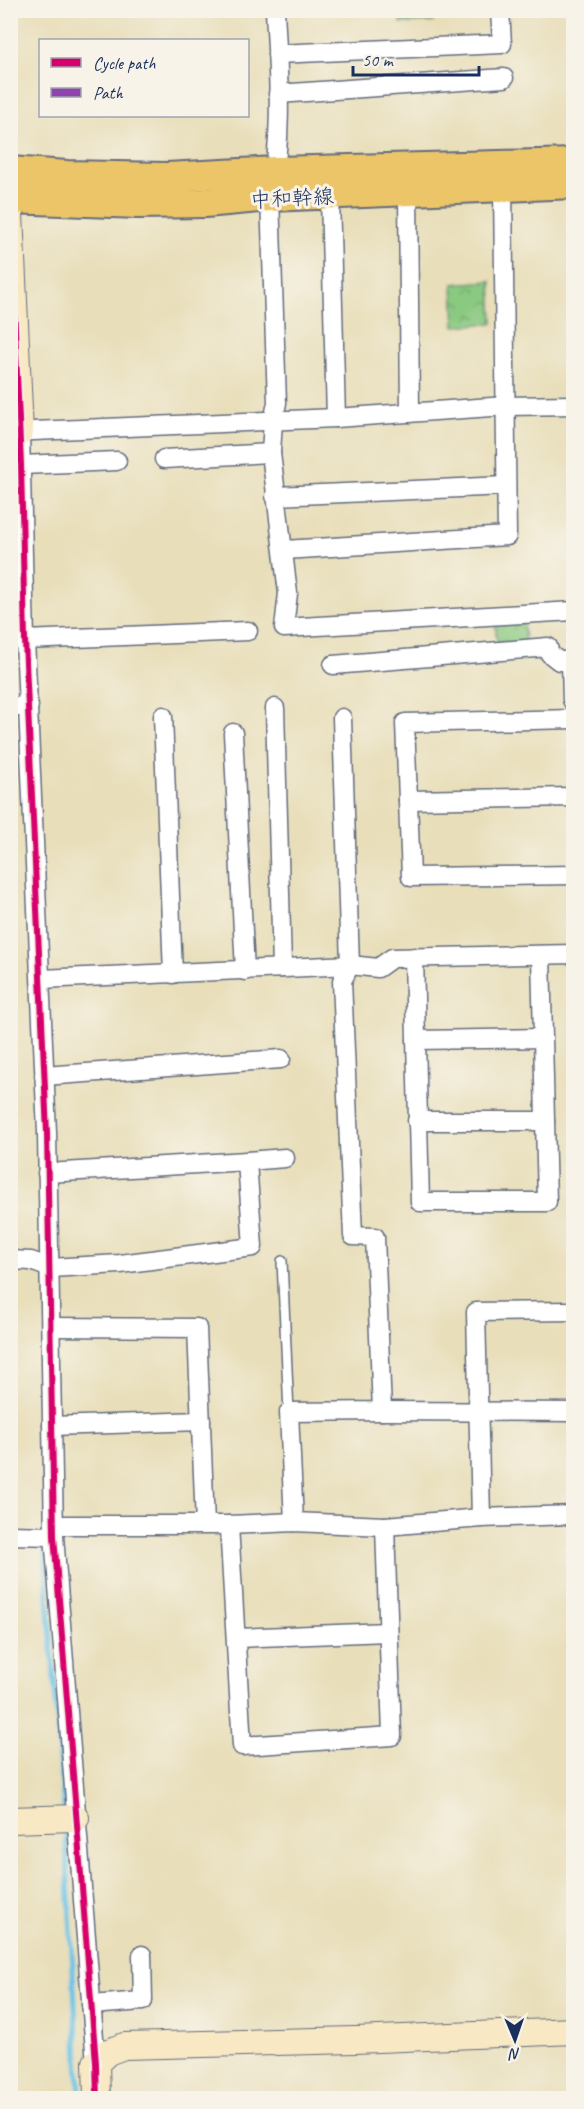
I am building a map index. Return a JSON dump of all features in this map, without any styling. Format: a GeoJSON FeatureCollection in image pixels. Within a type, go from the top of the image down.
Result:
{"type":"FeatureCollection","features":[{"type":"Feature","properties":{"kind":"main road","name":"中和幹線"},"geometry":{"type":"LineString","coordinates":[[10,171],[273,184],[573,163]]}},
{"type":"Feature","properties":{"kind":"main road","name":"中和幹線"},"geometry":{"type":"LineString","coordinates":[[10,199],[138,204],[194,203],[273,184],[330,196],[573,184]]}},
{"type":"Feature","properties":{"kind":"street"},"geometry":{"type":"LineString","coordinates":[[275,10],[278,94],[273,184],[277,403],[273,421],[271,453],[288,593],[284,628],[573,611]]}},
{"type":"Feature","properties":{"kind":"street"},"geometry":{"type":"LineString","coordinates":[[277,54],[502,44],[500,10]]}},
{"type":"Feature","properties":{"kind":"street"},"geometry":{"type":"LineString","coordinates":[[278,94],[504,78]]}},
{"type":"Feature","properties":{"kind":"street"},"geometry":{"type":"LineString","coordinates":[[284,550],[507,536],[502,186]]}},
{"type":"Feature","properties":{"kind":"street"},"geometry":{"type":"LineString","coordinates":[[408,192],[410,413]]}},
{"type":"Feature","properties":{"kind":"street"},"geometry":{"type":"LineString","coordinates":[[330,196],[336,418]]}},
{"type":"Feature","properties":{"kind":"street"},"geometry":{"type":"LineString","coordinates":[[10,214],[15,432],[21,465],[26,640],[20,706],[41,979],[52,1328],[54,1531],[98,2098]]}},
{"type":"Feature","properties":{"kind":"street"},"geometry":{"type":"LineString","coordinates":[[15,432],[336,418],[506,406],[573,405]]}},
{"type":"Feature","properties":{"kind":"street"},"geometry":{"type":"LineString","coordinates":[[164,459],[271,453]]}},
{"type":"Feature","properties":{"kind":"street"},"geometry":{"type":"LineString","coordinates":[[21,465],[117,461]]}},
{"type":"Feature","properties":{"kind":"street"},"geometry":{"type":"LineString","coordinates":[[275,496],[506,486]]}},
{"type":"Feature","properties":{"kind":"street"},"geometry":{"type":"LineString","coordinates":[[26,640],[248,631]]}},
{"type":"Feature","properties":{"kind":"street"},"geometry":{"type":"LineString","coordinates":[[333,665],[548,647],[550,654],[559,661],[572,661],[573,702]]}},
{"type":"Feature","properties":{"kind":"street"},"geometry":{"type":"LineString","coordinates":[[275,708],[282,968]]}},
{"type":"Feature","properties":{"kind":"street"},"geometry":{"type":"LineString","coordinates":[[163,716],[173,974]]}},
{"type":"Feature","properties":{"kind":"street"},"geometry":{"type":"LineString","coordinates":[[342,718],[350,965],[342,981],[353,1236],[375,1237],[382,1411]]}},
{"type":"Feature","properties":{"kind":"street"},"geometry":{"type":"LineString","coordinates":[[573,719],[405,723],[411,877],[573,874]]}},
{"type":"Feature","properties":{"kind":"street"},"geometry":{"type":"LineString","coordinates":[[233,733],[245,971]]}},
{"type":"Feature","properties":{"kind":"street"},"geometry":{"type":"LineString","coordinates":[[408,800],[573,797]]}},
{"type":"Feature","properties":{"kind":"street"},"geometry":{"type":"LineString","coordinates":[[41,979],[350,965],[378,968],[392,958],[573,954]]}},
{"type":"Feature","properties":{"kind":"street"},"geometry":{"type":"LineString","coordinates":[[414,957],[420,1202],[547,1202],[541,955]]}},
{"type":"Feature","properties":{"kind":"street"},"geometry":{"type":"LineString","coordinates":[[416,1040],[543,1038]]}},
{"type":"Feature","properties":{"kind":"street"},"geometry":{"type":"LineString","coordinates":[[44,1076],[281,1059]]}},
{"type":"Feature","properties":{"kind":"street"},"geometry":{"type":"LineString","coordinates":[[417,1121],[545,1121]]}},
{"type":"Feature","properties":{"kind":"street"},"geometry":{"type":"LineString","coordinates":[[47,1173],[285,1158]]}},
{"type":"Feature","properties":{"kind":"street"},"geometry":{"type":"LineString","coordinates":[[10,1260],[31,1261],[50,1268],[120,1264],[253,1247],[247,1161]]}},
{"type":"Feature","properties":{"kind":"street"},"geometry":{"type":"LineString","coordinates":[[481,1518],[476,1312],[573,1311]]}},
{"type":"Feature","properties":{"kind":"street"},"geometry":{"type":"LineString","coordinates":[[52,1328],[198,1328],[206,1524]]}},
{"type":"Feature","properties":{"kind":"street"},"geometry":{"type":"LineString","coordinates":[[294,1522],[289,1412],[573,1412]]}},
{"type":"Feature","properties":{"kind":"street"},"geometry":{"type":"LineString","coordinates":[[52,1426],[201,1421]]}},
{"type":"Feature","properties":{"kind":"street"},"geometry":{"type":"LineString","coordinates":[[10,1535],[206,1524],[294,1522],[385,1526],[481,1518],[573,1515]]}},
{"type":"Feature","properties":{"kind":"street"},"geometry":{"type":"LineString","coordinates":[[229,1525],[243,1746],[392,1736],[385,1526]]}},
{"type":"Feature","properties":{"kind":"street"},"geometry":{"type":"LineString","coordinates":[[236,1638],[388,1632]]}},
{"type":"Feature","properties":{"kind":"street"},"geometry":{"type":"LineString","coordinates":[[10,1820],[76,1818]]}},
{"type":"Feature","properties":{"kind":"street"},"geometry":{"type":"LineString","coordinates":[[91,2005],[143,2001],[142,1955]]}},
{"type":"Feature","properties":{"kind":"street"},"geometry":{"type":"LineString","coordinates":[[96,2063],[108,2052],[124,2046],[573,2031]]}},
{"type":"Feature","properties":{"kind":"lane"},"geometry":{"type":"LineString","coordinates":[[282,1261],[289,1412]]}},
{"type":"Feature","properties":{"kind":"green space"},"geometry":{"type":"Polygon","coordinates":[[[401,11],[434,11],[433,22],[401,23],[401,11]]]}},
{"type":"Feature","properties":{"kind":"green space"},"geometry":{"type":"Polygon","coordinates":[[[491,281],[493,323],[455,326],[453,284],[491,281]]]}},
{"type":"Feature","properties":{"kind":"green space"},"geometry":{"type":"Polygon","coordinates":[[[523,618],[525,642],[497,644],[495,620],[523,618]]]}},
{"type":"Feature","properties":{"kind":"waterway"},"geometry":{"type":"LineString","coordinates":[[39,1544],[44,1544],[64,1811]]}},
{"type":"Feature","properties":{"kind":"waterway"},"geometry":{"type":"LineString","coordinates":[[65,1826],[80,2095]]}},
{"type":"Feature","properties":{"kind":"marked path"},"geometry":{"type":"LineString","coordinates":[[574,961],[572,998],[574,1002]]}},
{"type":"Feature","properties":{"kind":"cycle path"},"geometry":{"type":"LineString","coordinates":[[10,214],[21,465],[25,640],[47,1133],[54,1536],[97,2098]]}}]}
